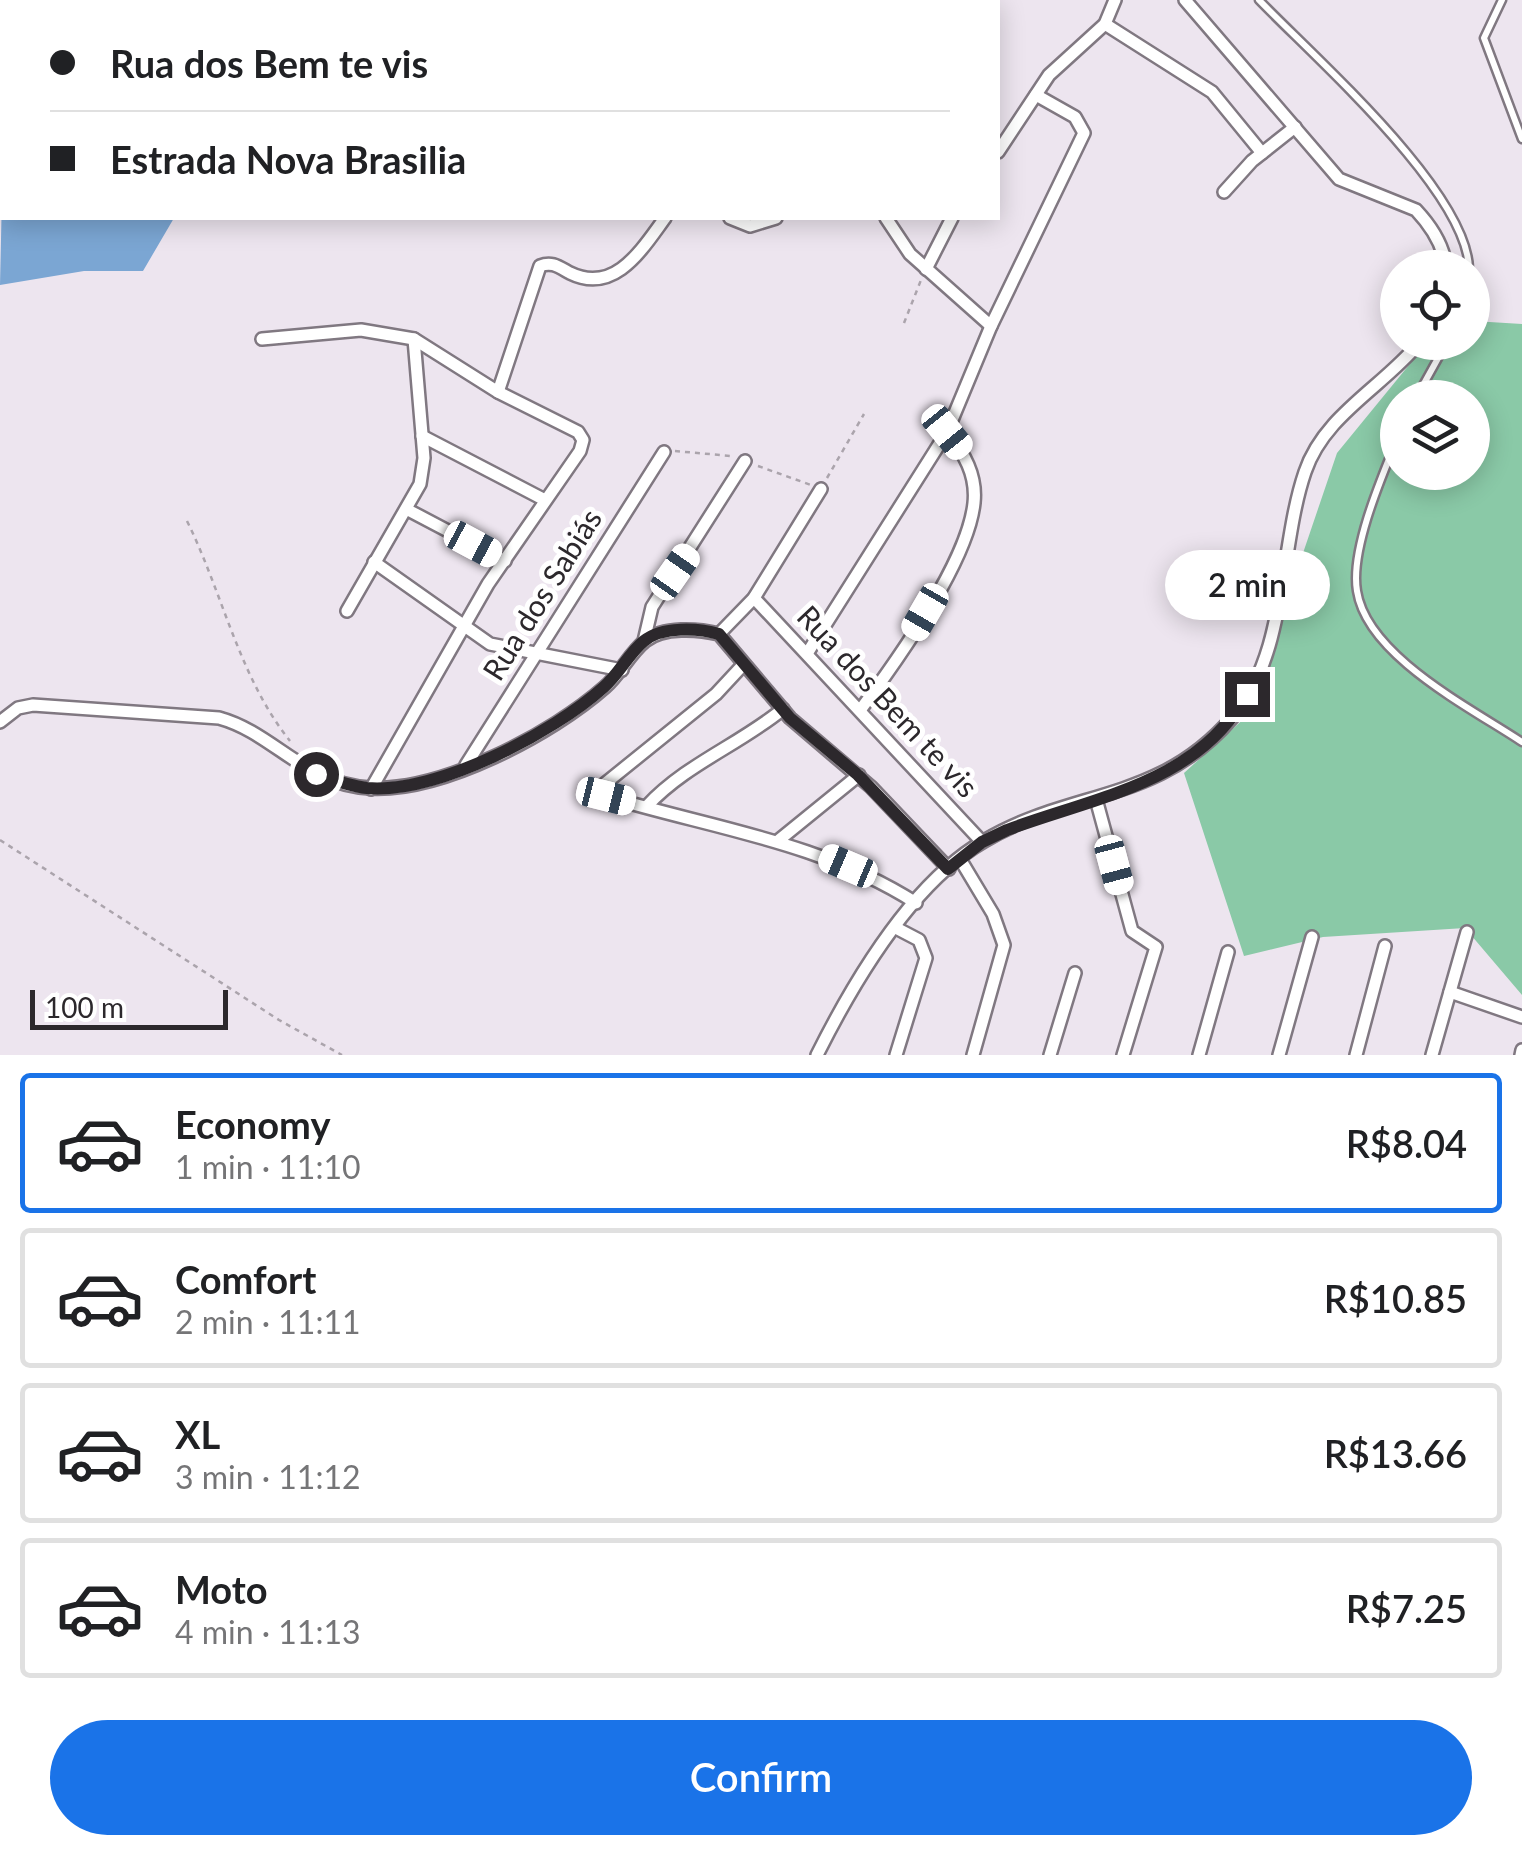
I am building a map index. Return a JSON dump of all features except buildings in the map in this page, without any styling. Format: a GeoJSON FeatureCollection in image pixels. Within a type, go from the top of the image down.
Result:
{"type":"FeatureCollection","features":[{"type":"Feature","properties":{"kind":"street"},"geometry":{"type":"LineString","coordinates":[[1000,149],[1049,75],[1105,24],[1114,0]]}},
{"type":"Feature","properties":{"kind":"street"},"geometry":{"type":"LineString","coordinates":[[1185,0],[1339,179],[1416,210],[1442,250]]}},
{"type":"Feature","properties":{"kind":"street"},"geometry":{"type":"LineString","coordinates":[[1105,24],[1212,92],[1262,153]]}},
{"type":"Feature","properties":{"kind":"street"},"geometry":{"type":"LineString","coordinates":[[808,652],[947,432],[991,326],[1084,133],[1076,118],[1036,95]]}},
{"type":"Feature","properties":{"kind":"street"},"geometry":{"type":"LineString","coordinates":[[1224,192],[1294,127]]}},
{"type":"Feature","properties":{"kind":"street"},"geometry":{"type":"LineString","coordinates":[[498,392],[540,266],[548,263],[586,280],[602,279],[638,255],[664,220]]}},
{"type":"Feature","properties":{"kind":"street"},"geometry":{"type":"LineString","coordinates":[[735,220],[750,226],[770,220]]}},
{"type":"Feature","properties":{"kind":"street"},"geometry":{"type":"LineString","coordinates":[[887,220],[910,254],[991,326]]}},
{"type":"Feature","properties":{"kind":"street"},"geometry":{"type":"LineString","coordinates":[[926,269],[951,220]]}},
{"type":"Feature","properties":{"kind":"street"},"geometry":{"type":"LineString","coordinates":[[262,339],[330,330],[414,338],[498,392],[578,432],[582,440],[580,450],[543,499],[466,624],[371,788]]}},
{"type":"Feature","properties":{"kind":"street"},"geometry":{"type":"LineString","coordinates":[[347,611],[408,510],[422,474],[414,338]]}},
{"type":"Feature","properties":{"kind":"street"},"geometry":{"type":"LineString","coordinates":[[817,1055],[855,984],[916,903],[960,859],[982,842],[1172,771],[1236,714],[1274,623],[1305,471],[1318,443],[1334,422],[1405,360]]}},
{"type":"Feature","properties":{"kind":"street"},"geometry":{"type":"LineString","coordinates":[[862,709],[925,612],[971,517],[974,491],[970,470],[947,432]]}},
{"type":"Feature","properties":{"kind":"street"},"geometry":{"type":"LineString","coordinates":[[422,436],[543,499]]}},
{"type":"Feature","properties":{"kind":"street","name":"Rua dos Sabiás"},"geometry":{"type":"LineString","coordinates":[[466,766],[664,452]]}},
{"type":"Feature","properties":{"kind":"street"},"geometry":{"type":"LineString","coordinates":[[0,722],[18,708],[32,705],[219,718],[244,727],[304,770],[371,788],[420,783],[554,726],[622,670],[644,641],[652,607],[745,461]]}},
{"type":"Feature","properties":{"kind":"street"},"geometry":{"type":"LineString","coordinates":[[719,634],[754,598],[821,489]]}},
{"type":"Feature","properties":{"kind":"street"},"geometry":{"type":"LineString","coordinates":[[408,510],[505,561]]}},
{"type":"Feature","properties":{"kind":"street"},"geometry":{"type":"LineString","coordinates":[[374,562],[490,644],[536,656],[583,659],[622,670]]}},
{"type":"Feature","properties":{"kind":"street","name":"Rua dos Bem te vis"},"geometry":{"type":"LineString","coordinates":[[754,598],[862,709],[982,842]]}},
{"type":"Feature","properties":{"kind":"street"},"geometry":{"type":"LineString","coordinates":[[644,641],[684,630],[719,634],[742,666],[783,709],[858,775],[948,869]]}},
{"type":"Feature","properties":{"kind":"street"},"geometry":{"type":"LineString","coordinates":[[742,666],[600,790],[606,796],[779,840],[861,870],[916,903]]}},
{"type":"Feature","properties":{"kind":"street"},"geometry":{"type":"LineString","coordinates":[[647,806],[672,780],[753,734],[783,709]]}},
{"type":"Feature","properties":{"kind":"street"},"geometry":{"type":"LineString","coordinates":[[779,840],[858,775]]}},
{"type":"Feature","properties":{"kind":"street"},"geometry":{"type":"LineString","coordinates":[[1096,799],[1132,931],[1156,947],[1123,1055]]}},
{"type":"Feature","properties":{"kind":"street"},"geometry":{"type":"LineString","coordinates":[[960,859],[993,914],[1004,945],[973,1055]]}},
{"type":"Feature","properties":{"kind":"street"},"geometry":{"type":"LineString","coordinates":[[896,928],[918,940],[926,958],[896,1055]]}},
{"type":"Feature","properties":{"kind":"street"},"geometry":{"type":"LineString","coordinates":[[1432,1055],[1467,932]]}},
{"type":"Feature","properties":{"kind":"street"},"geometry":{"type":"LineString","coordinates":[[1279,1055],[1312,937]]}},
{"type":"Feature","properties":{"kind":"street"},"geometry":{"type":"LineString","coordinates":[[1356,1055],[1385,946]]}},
{"type":"Feature","properties":{"kind":"street"},"geometry":{"type":"LineString","coordinates":[[1199,1055],[1228,952]]}},
{"type":"Feature","properties":{"kind":"street"},"geometry":{"type":"LineString","coordinates":[[1050,1055],[1075,973]]}},
{"type":"Feature","properties":{"kind":"street"},"geometry":{"type":"LineString","coordinates":[[1450,992],[1522,1018]]}},
{"type":"Feature","properties":{"kind":"lane"},"geometry":{"type":"LineString","coordinates":[[1259,0],[1426,174],[1460,228],[1464,250]]}},
{"type":"Feature","properties":{"kind":"lane"},"geometry":{"type":"LineString","coordinates":[[1502,0],[1484,38],[1522,140]]}},
{"type":"Feature","properties":{"kind":"lane"},"geometry":{"type":"LineString","coordinates":[[1381,490],[1357,566],[1357,594],[1362,608],[1401,660],[1522,742]]}},
{"type":"Feature","properties":{"kind":"path"},"geometry":{"type":"LineString","coordinates":[[904,323],[926,269]]}},
{"type":"Feature","properties":{"kind":"path"},"geometry":{"type":"LineString","coordinates":[[821,489],[864,414]]}},
{"type":"Feature","properties":{"kind":"path"},"geometry":{"type":"LineString","coordinates":[[187,522],[212,571],[240,655],[265,708],[292,743]]}},
{"type":"Feature","properties":{"kind":"path"},"geometry":{"type":"LineString","coordinates":[[0,840],[279,1020],[342,1055]]}},
{"type":"Feature","properties":{"kind":"green space"},"geometry":{"type":"Polygon","coordinates":[[[1490,322],[1522,324],[1522,995],[1465,928],[1323,937],[1244,956],[1184,773],[1248,715],[1337,453],[1380,400],[1380,490],[1490,490],[1490,380],[1397,380],[1413,360],[1490,360],[1490,322]]]}},
{"type":"Feature","properties":{"kind":"water"},"geometry":{"type":"Polygon","coordinates":[[[1,220],[173,220],[143,271],[84,271],[0,285],[1,220]]]}},
{"type":"Feature","properties":{"kind":"route"},"geometry":{"type":"LineString","coordinates":[[316,774],[371,788],[440,777],[531,739],[567,718],[611,681],[644,641],[653,636],[684,630],[708,631],[719,634],[742,666],[790,718],[858,775],[948,869],[982,842],[1007,830],[1172,771],[1219,732],[1236,714],[1247,694]]}}]}
